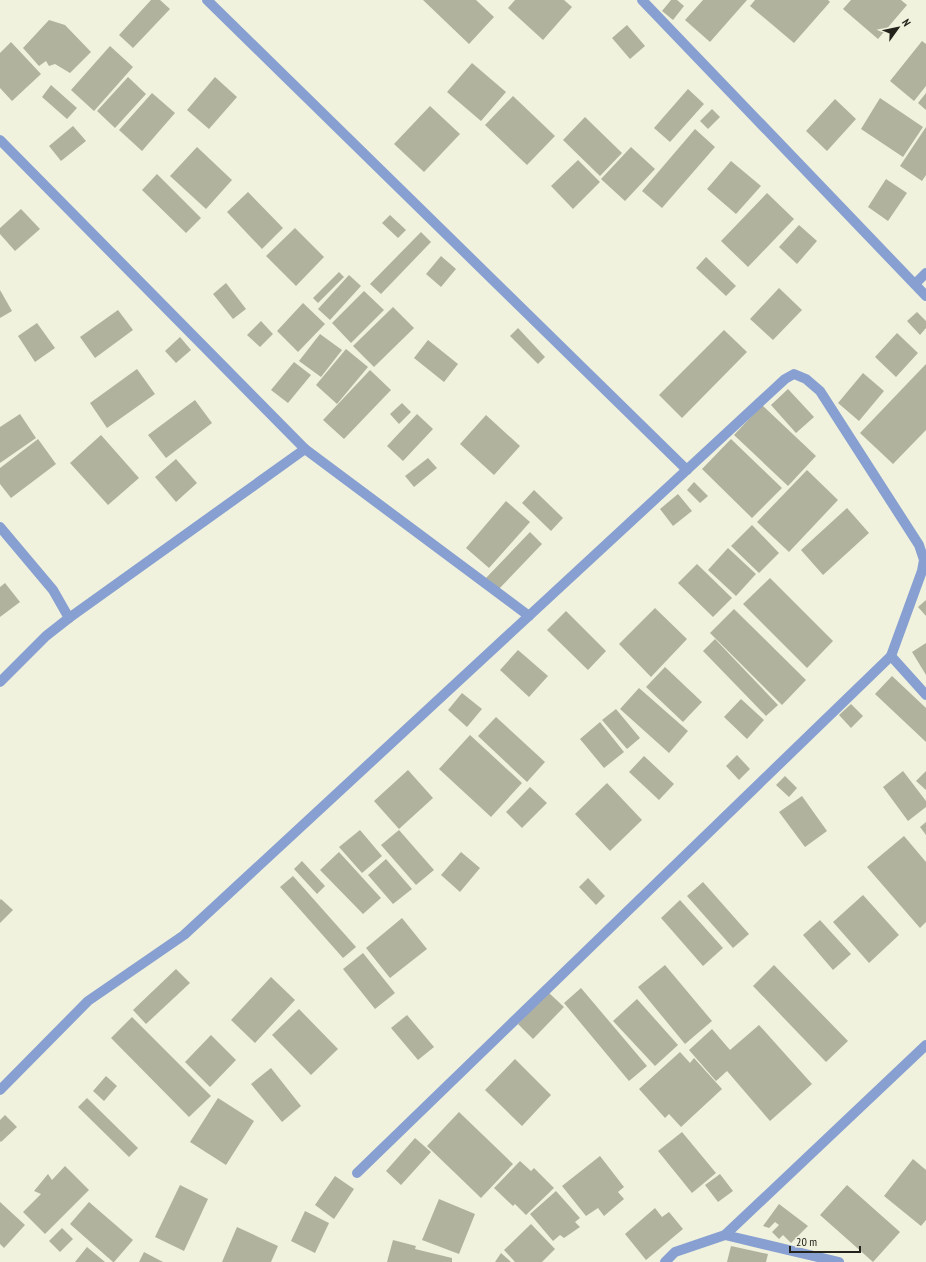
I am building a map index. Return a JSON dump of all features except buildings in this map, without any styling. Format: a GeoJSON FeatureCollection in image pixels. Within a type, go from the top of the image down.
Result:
{"type":"FeatureCollection","features":[{"type":"Feature","properties":{"kind":"street"},"geometry":{"type":"LineString","coordinates":[[207,0],[687,470]]}},
{"type":"Feature","properties":{"kind":"street"},"geometry":{"type":"LineString","coordinates":[[642,0],[926,296]]}},
{"type":"Feature","properties":{"kind":"street"},"geometry":{"type":"LineString","coordinates":[[0,140],[305,449],[529,616]]}},
{"type":"Feature","properties":{"kind":"street"},"geometry":{"type":"LineString","coordinates":[[915,284],[926,274]]}},
{"type":"Feature","properties":{"kind":"street"},"geometry":{"type":"LineString","coordinates":[[0,1090],[88,1001],[184,935],[785,379],[794,374],[806,379],[820,391],[919,544],[924,560],[922,571],[891,656],[357,1173]]}},
{"type":"Feature","properties":{"kind":"street"},"geometry":{"type":"LineString","coordinates":[[0,682],[46,636],[69,618],[305,449]]}},
{"type":"Feature","properties":{"kind":"street"},"geometry":{"type":"LineString","coordinates":[[0,527],[54,590],[69,618]]}},
{"type":"Feature","properties":{"kind":"street"},"geometry":{"type":"LineString","coordinates":[[891,656],[926,694]]}},
{"type":"Feature","properties":{"kind":"street"},"geometry":{"type":"LineString","coordinates":[[665,1262],[675,1252],[725,1235],[926,1045]]}},
{"type":"Feature","properties":{"kind":"street"},"geometry":{"type":"LineString","coordinates":[[725,1235],[839,1262]]}}]}
